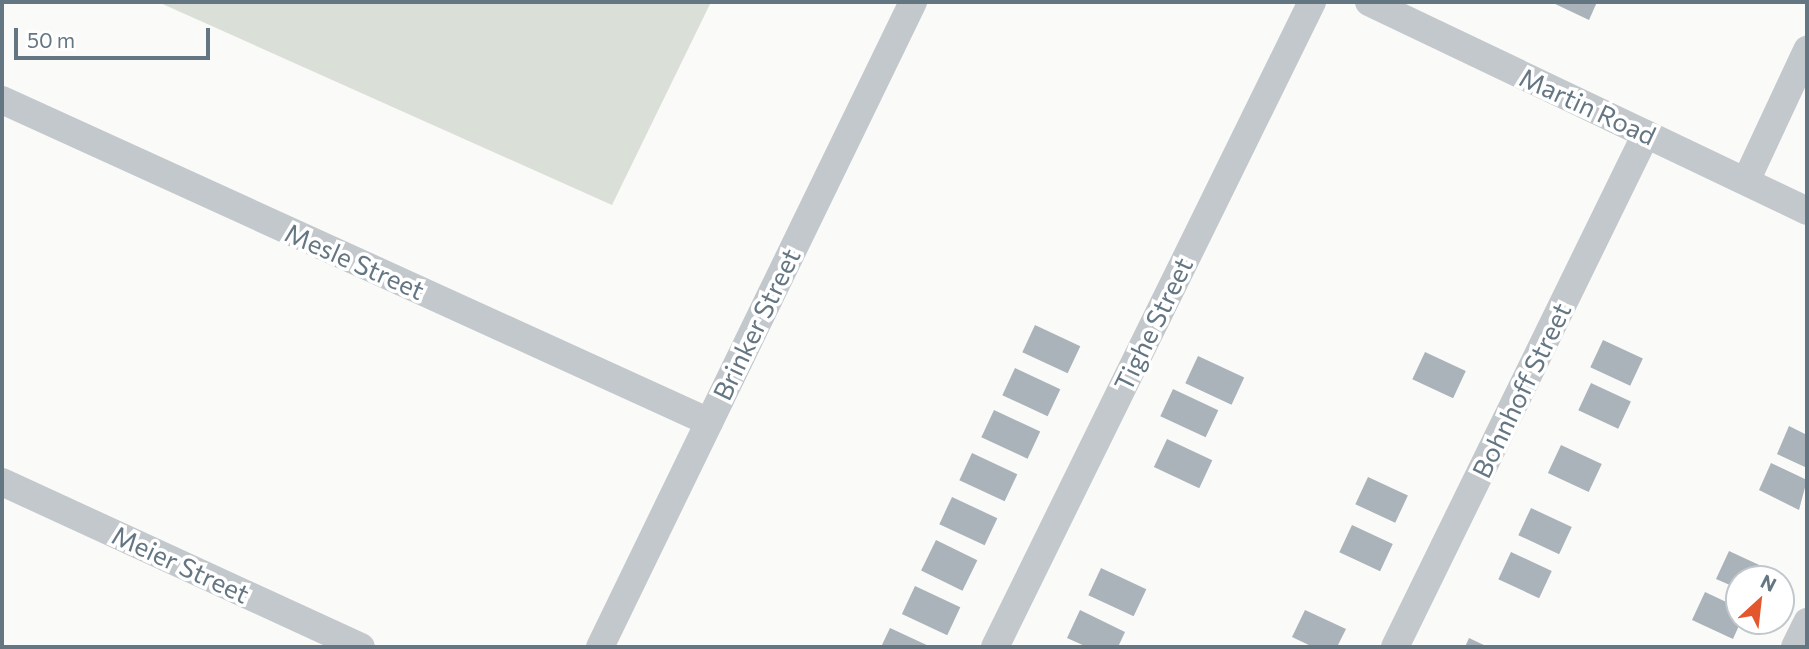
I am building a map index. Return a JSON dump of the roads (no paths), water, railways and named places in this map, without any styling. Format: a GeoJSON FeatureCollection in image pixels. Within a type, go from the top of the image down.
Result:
{"type":"FeatureCollection","features":[{"type":"Feature","properties":{"kind":"street","name":"Brinker Street"},"geometry":{"type":"LineString","coordinates":[[600,647],[913,2]]}},
{"type":"Feature","properties":{"kind":"street","name":"Tighe Street"},"geometry":{"type":"LineString","coordinates":[[995,647],[1312,2]]}},
{"type":"Feature","properties":{"kind":"street","name":"Martin Road"},"geometry":{"type":"LineString","coordinates":[[1369,2],[1807,211]]}},
{"type":"Feature","properties":{"kind":"street"},"geometry":{"type":"LineString","coordinates":[[1746,181],[1807,50]]}},
{"type":"Feature","properties":{"kind":"street","name":"Mesle Street"},"geometry":{"type":"LineString","coordinates":[[2,100],[709,422]]}},
{"type":"Feature","properties":{"kind":"street","name":"Bohnhoff Street"},"geometry":{"type":"LineString","coordinates":[[1395,647],[1646,134]]}},
{"type":"Feature","properties":{"kind":"street","name":"Meier Street"},"geometry":{"type":"LineString","coordinates":[[2,482],[361,647]]}},
{"type":"Feature","properties":{"kind":"street"},"geometry":{"type":"LineString","coordinates":[[1795,647],[1807,622]]}}]}
